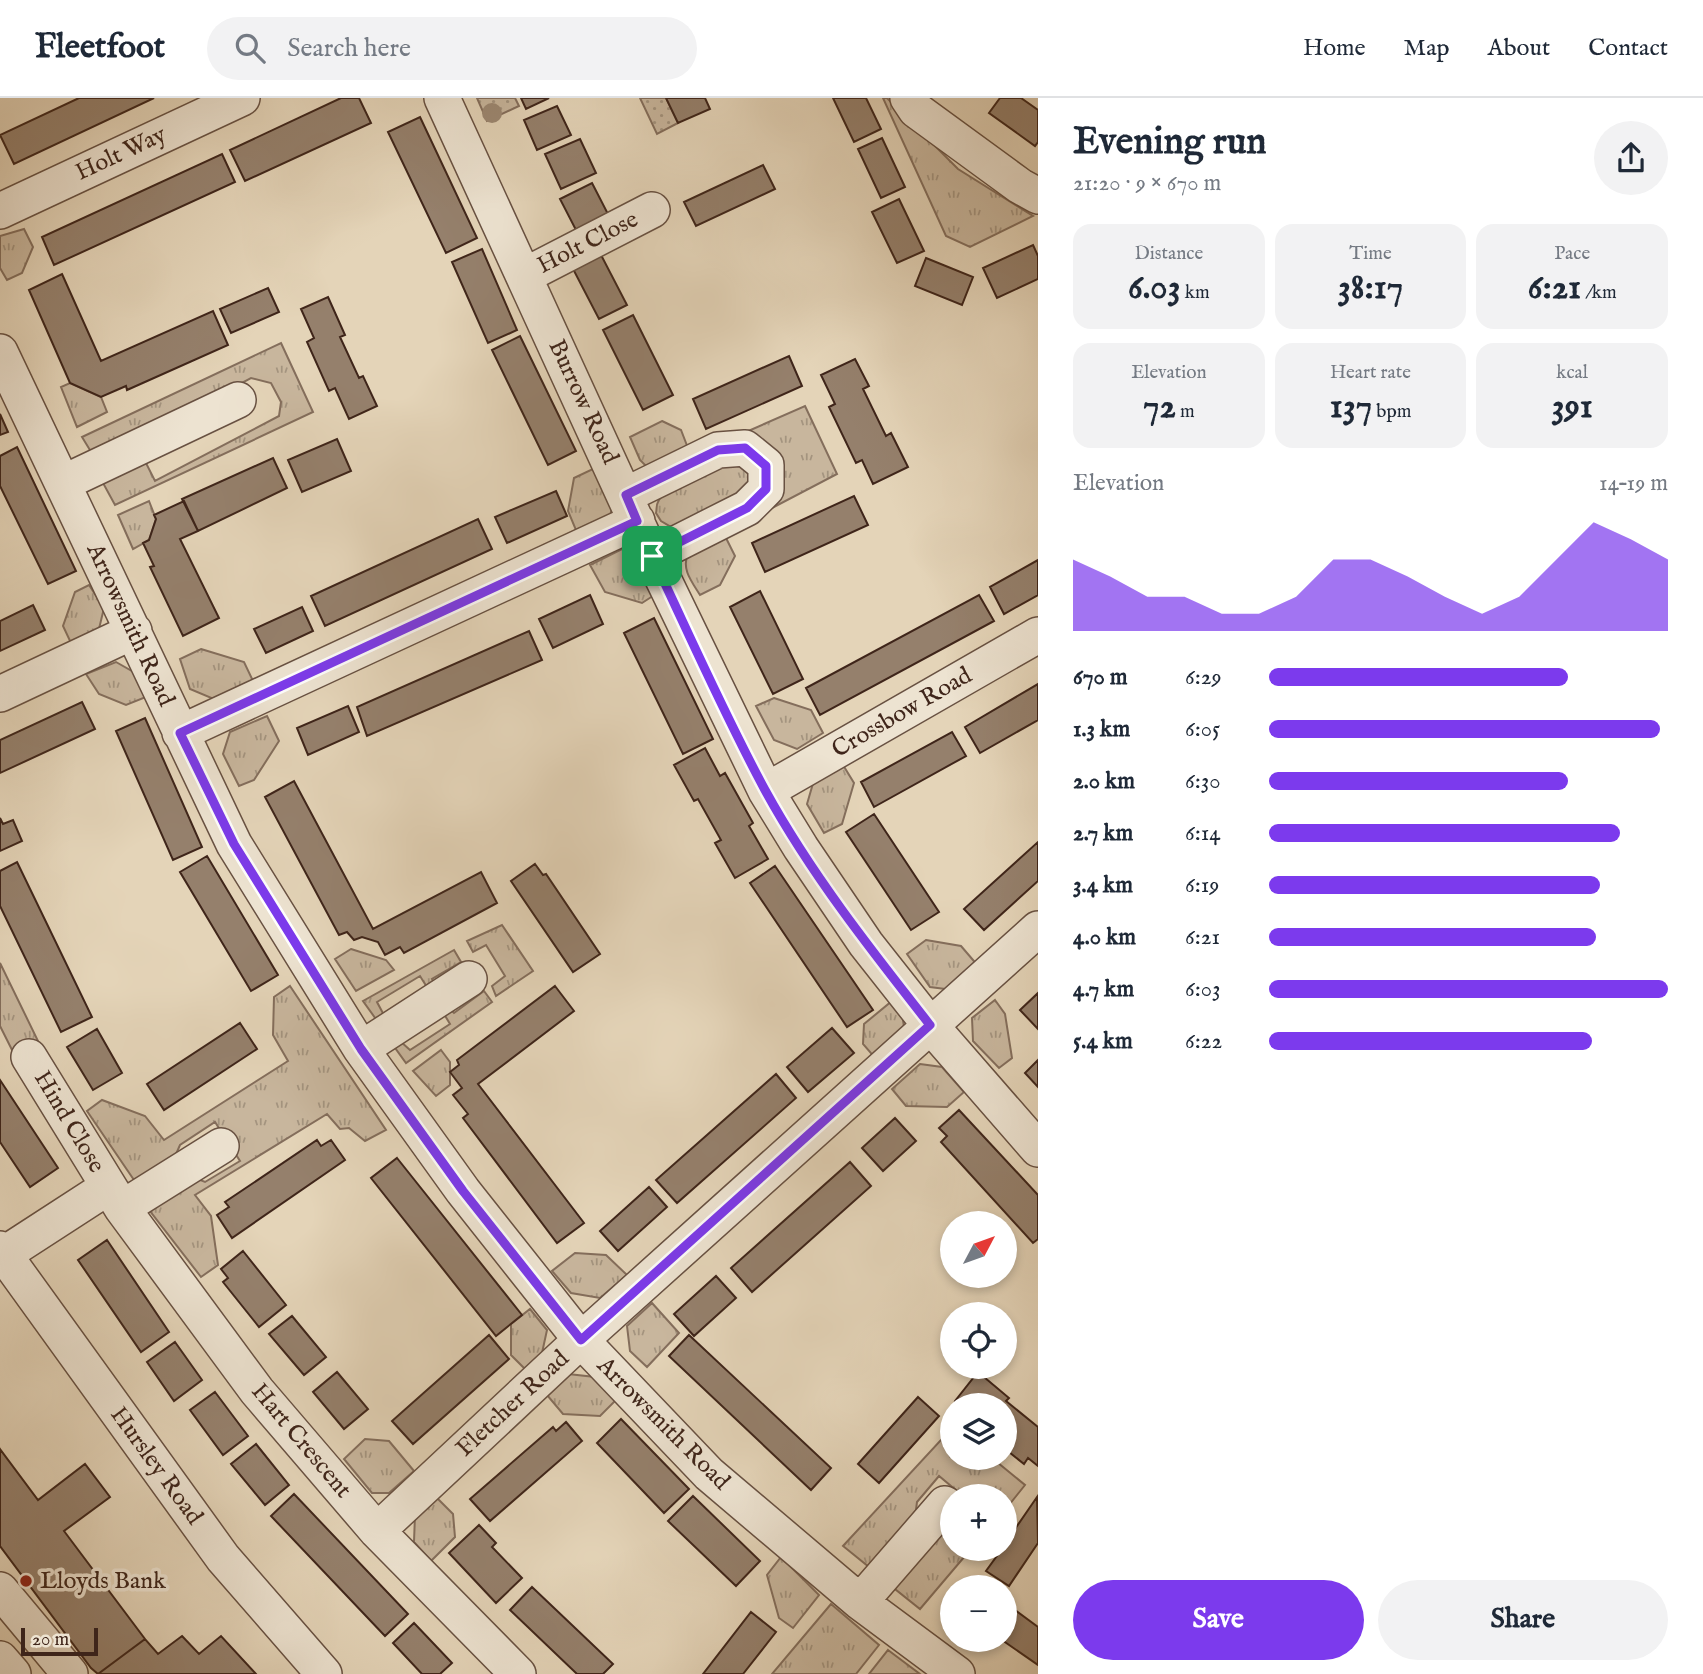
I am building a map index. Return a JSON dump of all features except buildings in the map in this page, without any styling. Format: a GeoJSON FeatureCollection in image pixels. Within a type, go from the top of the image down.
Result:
{"type":"FeatureCollection","features":[{"type":"Feature","properties":{"kind":"street","name":"Holt Way"},"geometry":{"type":"LineString","coordinates":[[0,211],[242,98]]}},
{"type":"Feature","properties":{"kind":"street","name":"Burrow Road"},"geometry":{"type":"LineString","coordinates":[[442,98],[652,556],[766,791],[866,944],[930,1025],[1038,1149]]}},
{"type":"Feature","properties":{"kind":"street"},"geometry":{"type":"LineString","coordinates":[[908,98],[916,110],[1020,186],[1038,196]]}},
{"type":"Feature","properties":{"kind":"street","name":"Holt Close"},"geometry":{"type":"LineString","coordinates":[[524,275],[652,210]]}},
{"type":"Feature","properties":{"kind":"street","name":"Arrowsmith Road"},"geometry":{"type":"LineString","coordinates":[[0,352],[234,844],[361,1049],[463,1191],[581,1340],[709,1474],[860,1602],[957,1674]]}},
{"type":"Feature","properties":{"kind":"street"},"geometry":{"type":"LineString","coordinates":[[63,483],[239,400]]}},
{"type":"Feature","properties":{"kind":"street"},"geometry":{"type":"LineString","coordinates":[[180,733],[631,508],[718,450],[745,448],[766,466],[766,489],[747,508],[652,556]]}},
{"type":"Feature","properties":{"kind":"street"},"geometry":{"type":"LineString","coordinates":[[0,694],[134,631]]}},
{"type":"Feature","properties":{"kind":"street","name":"Crossbow Road"},"geometry":{"type":"LineString","coordinates":[[766,791],[1038,635]]}},
{"type":"Feature","properties":{"kind":"street","name":"Fletcher Road"},"geometry":{"type":"LineString","coordinates":[[377,1531],[581,1340],[1038,929]]}},
{"type":"Feature","properties":{"kind":"street"},"geometry":{"type":"LineString","coordinates":[[361,1049],[469,979]]}},
{"type":"Feature","properties":{"kind":"street","name":"Hind Close"},"geometry":{"type":"LineString","coordinates":[[29,1057],[115,1198]]}},
{"type":"Feature","properties":{"kind":"street"},"geometry":{"type":"LineString","coordinates":[[1,1253],[221,1146]]}},
{"type":"Feature","properties":{"kind":"street","name":"Hart Crescent"},"geometry":{"type":"LineString","coordinates":[[115,1198],[257,1391],[377,1531],[518,1674]]}},
{"type":"Feature","properties":{"kind":"street","name":"Hursley Road"},"geometry":{"type":"LineString","coordinates":[[1,1253],[223,1558],[324,1674]]}},
{"type":"Feature","properties":{"kind":"street"},"geometry":{"type":"LineString","coordinates":[[860,1602],[940,1510]]}},
{"type":"Feature","properties":{"kind":"street"},"geometry":{"type":"LineString","coordinates":[[0,1590],[70,1674]]}},
{"type":"Feature","properties":{"kind":"street"},"geometry":{"type":"LineString","coordinates":[[0,1659],[13,1674]]}},
{"type":"Feature","properties":{"kind":"green space"},"geometry":{"type":"Polygon","coordinates":[[[477,98],[515,98],[519,106],[487,121],[477,98]]]}},
{"type":"Feature","properties":{"kind":"green space"},"geometry":{"type":"Polygon","coordinates":[[[640,98],[666,98],[678,123],[657,134],[640,98]]]}},
{"type":"Feature","properties":{"kind":"green space"},"geometry":{"type":"Polygon","coordinates":[[[883,98],[887,98],[958,169],[1033,216],[970,247],[946,236],[883,98]]]}},
{"type":"Feature","properties":{"kind":"green space"},"geometry":{"type":"Polygon","coordinates":[[[24,229],[33,247],[22,273],[7,280],[0,268],[0,236],[24,229]]]}},
{"type":"Feature","properties":{"kind":"green space"},"geometry":{"type":"Polygon","coordinates":[[[281,343],[313,412],[115,505],[103,483],[145,461],[155,481],[279,416],[281,402],[271,383],[251,378],[96,460],[82,437],[281,343]]]}},
{"type":"Feature","properties":{"kind":"green space"},"geometry":{"type":"Polygon","coordinates":[[[70,383],[101,397],[107,412],[77,427],[61,387],[70,383]]]}},
{"type":"Feature","properties":{"kind":"green space"},"geometry":{"type":"Polygon","coordinates":[[[805,406],[837,474],[774,507],[782,489],[746,432],[805,406]]]}},
{"type":"Feature","properties":{"kind":"green space"},"geometry":{"type":"Polygon","coordinates":[[[662,421],[681,430],[691,456],[648,468],[640,460],[630,437],[662,421]]]}},
{"type":"Feature","properties":{"kind":"green space"},"geometry":{"type":"Polygon","coordinates":[[[738,461],[751,471],[755,488],[673,528],[661,521],[656,513],[657,504],[671,489],[707,471],[738,461]]]}},
{"type":"Feature","properties":{"kind":"green space"},"geometry":{"type":"Polygon","coordinates":[[[597,467],[614,500],[609,520],[578,535],[568,511],[574,478],[597,467]]]}},
{"type":"Feature","properties":{"kind":"green space"},"geometry":{"type":"Polygon","coordinates":[[[149,501],[156,519],[149,540],[133,549],[118,515],[149,501]]]}},
{"type":"Feature","properties":{"kind":"green space"},"geometry":{"type":"Polygon","coordinates":[[[725,536],[735,556],[720,585],[700,595],[687,570],[688,554],[725,536]]]}},
{"type":"Feature","properties":{"kind":"green space"},"geometry":{"type":"Polygon","coordinates":[[[624,548],[642,558],[659,592],[642,603],[605,592],[590,565],[624,548]]]}},
{"type":"Feature","properties":{"kind":"green space"},"geometry":{"type":"Polygon","coordinates":[[[89,585],[104,608],[98,633],[71,643],[63,626],[75,592],[89,585]]]}},
{"type":"Feature","properties":{"kind":"green space"},"geometry":{"type":"Polygon","coordinates":[[[201,649],[244,662],[254,683],[216,700],[190,689],[180,659],[201,649]]]}},
{"type":"Feature","properties":{"kind":"green space"},"geometry":{"type":"Polygon","coordinates":[[[116,662],[137,674],[146,697],[126,705],[99,694],[86,674],[116,662]]]}},
{"type":"Feature","properties":{"kind":"green space"},"geometry":{"type":"Polygon","coordinates":[[[774,698],[811,710],[823,733],[797,749],[774,740],[756,706],[774,698]]]}},
{"type":"Feature","properties":{"kind":"green space"},"geometry":{"type":"Polygon","coordinates":[[[267,716],[279,741],[254,780],[239,786],[223,754],[230,732],[267,716]]]}},
{"type":"Feature","properties":{"kind":"green space"},"geometry":{"type":"Polygon","coordinates":[[[843,765],[854,783],[842,824],[824,833],[807,804],[814,780],[843,765]]]}},
{"type":"Feature","properties":{"kind":"green space"},"geometry":{"type":"Polygon","coordinates":[[[502,925],[533,971],[496,996],[492,986],[505,976],[486,945],[473,952],[467,941],[502,925]]]}},
{"type":"Feature","properties":{"kind":"green space"},"geometry":{"type":"Polygon","coordinates":[[[926,940],[961,946],[979,967],[953,990],[930,987],[907,954],[926,940]]]}},
{"type":"Feature","properties":{"kind":"green space"},"geometry":{"type":"Polygon","coordinates":[[[351,949],[386,960],[394,970],[356,991],[335,959],[351,949]]]}},
{"type":"Feature","properties":{"kind":"green space"},"geometry":{"type":"Polygon","coordinates":[[[454,950],[461,962],[432,979],[436,987],[430,992],[420,976],[377,1002],[385,1017],[378,1022],[363,1001],[454,950]]]}},
{"type":"Feature","properties":{"kind":"green space"},"geometry":{"type":"Polygon","coordinates":[[[0,963],[38,1041],[14,1054],[0,1026],[0,963]]]}},
{"type":"Feature","properties":{"kind":"green space"},"geometry":{"type":"Polygon","coordinates":[[[290,986],[386,1130],[365,1141],[349,1128],[340,1129],[327,1114],[195,1195],[211,1216],[218,1265],[201,1277],[150,1211],[188,1175],[205,1182],[240,1161],[215,1122],[180,1145],[173,1161],[134,1180],[87,1111],[102,1100],[145,1116],[164,1140],[288,1061],[273,1035],[274,997],[290,986]]]}},
{"type":"Feature","properties":{"kind":"green space"},"geometry":{"type":"Polygon","coordinates":[[[484,991],[492,1002],[406,1063],[393,1045],[400,1041],[410,1050],[450,1024],[441,1009],[446,1005],[454,1013],[484,991]]]}},
{"type":"Feature","properties":{"kind":"green space"},"geometry":{"type":"Polygon","coordinates":[[[995,1000],[1005,1014],[1012,1058],[999,1068],[973,1041],[972,1018],[995,1000]]]}},
{"type":"Feature","properties":{"kind":"green space"},"geometry":{"type":"Polygon","coordinates":[[[892,1001],[902,1013],[904,1027],[876,1059],[863,1044],[864,1024],[892,1001]]]}},
{"type":"Feature","properties":{"kind":"green space"},"geometry":{"type":"Polygon","coordinates":[[[441,1050],[450,1062],[450,1085],[436,1096],[413,1071],[441,1050]]]}},
{"type":"Feature","properties":{"kind":"green space"},"geometry":{"type":"Polygon","coordinates":[[[920,1064],[942,1067],[964,1092],[947,1107],[906,1106],[892,1089],[920,1064]]]}},
{"type":"Feature","properties":{"kind":"green space"},"geometry":{"type":"Polygon","coordinates":[[[575,1253],[606,1255],[627,1275],[600,1298],[571,1293],[552,1271],[575,1253]]]}},
{"type":"Feature","properties":{"kind":"green space"},"geometry":{"type":"Polygon","coordinates":[[[652,1303],[679,1333],[647,1367],[630,1351],[627,1326],[652,1303]]]}},
{"type":"Feature","properties":{"kind":"green space"},"geometry":{"type":"Polygon","coordinates":[[[530,1309],[547,1330],[542,1353],[525,1369],[511,1355],[511,1324],[530,1309]]]}},
{"type":"Feature","properties":{"kind":"green space"},"geometry":{"type":"Polygon","coordinates":[[[568,1374],[595,1377],[615,1401],[600,1416],[563,1414],[547,1395],[568,1374]]]}},
{"type":"Feature","properties":{"kind":"green space"},"geometry":{"type":"Polygon","coordinates":[[[365,1439],[389,1441],[414,1471],[389,1493],[372,1493],[344,1459],[365,1439]]]}},
{"type":"Feature","properties":{"kind":"green space"},"geometry":{"type":"Polygon","coordinates":[[[940,1441],[940,1470],[1007,1470],[1025,1485],[1017,1495],[1017,1484],[949,1484],[939,1476],[917,1502],[914,1525],[874,1571],[843,1546],[940,1441]]]}},
{"type":"Feature","properties":{"kind":"green space"},"geometry":{"type":"Polygon","coordinates":[[[435,1496],[453,1514],[455,1537],[431,1561],[414,1542],[415,1515],[435,1496]]]}},
{"type":"Feature","properties":{"kind":"green space"},"geometry":{"type":"Polygon","coordinates":[[[940,1532],[940,1561],[961,1561],[949,1575],[940,1575],[940,1585],[920,1609],[890,1585],[935,1534],[940,1532]]]}},
{"type":"Feature","properties":{"kind":"green space"},"geometry":{"type":"Polygon","coordinates":[[[781,1557],[819,1595],[793,1628],[779,1618],[767,1575],[781,1557]]]}},
{"type":"Feature","properties":{"kind":"green space"},"geometry":{"type":"Polygon","coordinates":[[[831,1604],[879,1645],[856,1674],[772,1674],[831,1604]]]}},
{"type":"Feature","properties":{"kind":"green space"},"geometry":{"type":"Polygon","coordinates":[[[888,1650],[920,1674],[869,1674],[888,1650]]]}},
{"type":"Feature","properties":{"kind":"place","name":"Lloyds Bank"},"geometry":{"type":"Point","coordinates":[26,1581]}},
{"type":"Feature","properties":{"kind":"route"},"geometry":{"type":"LineString","coordinates":[[745,448],[766,466],[766,489],[747,508],[652,556],[766,791],[866,944],[930,1025],[581,1340],[463,1191],[361,1049],[234,844],[180,733],[637,521],[626,495],[718,450],[745,448]]}}]}
